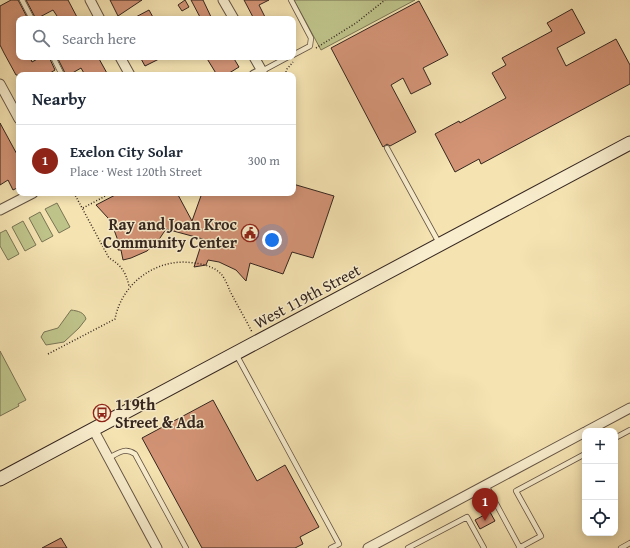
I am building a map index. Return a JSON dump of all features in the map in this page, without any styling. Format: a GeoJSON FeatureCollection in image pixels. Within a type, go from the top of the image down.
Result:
{"type":"FeatureCollection","features":[{"type":"Feature","properties":{"kind":"street"},"geometry":{"type":"LineString","coordinates":[[90,0],[98,16]]}},
{"type":"Feature","properties":{"kind":"street"},"geometry":{"type":"LineString","coordinates":[[223,0],[232,16]]}},
{"type":"Feature","properties":{"kind":"street"},"geometry":{"type":"LineString","coordinates":[[122,60],[128,72]]}},
{"type":"Feature","properties":{"kind":"street"},"geometry":{"type":"LineString","coordinates":[[255,60],[258,72]]}},
{"type":"Feature","properties":{"kind":"street"},"geometry":{"type":"LineString","coordinates":[[0,84],[16,113]]}},
{"type":"Feature","properties":{"kind":"street","name":"West 119th Street"},"geometry":{"type":"LineString","coordinates":[[0,479],[630,143]]}},
{"type":"Feature","properties":{"kind":"street"},"geometry":{"type":"LineString","coordinates":[[0,210],[27,196]]}},
{"type":"Feature","properties":{"kind":"street"},"geometry":{"type":"LineString","coordinates":[[593,428],[630,408]]}},
{"type":"Feature","properties":{"kind":"street"},"geometry":{"type":"LineString","coordinates":[[93,429],[157,548]]}},
{"type":"Feature","properties":{"kind":"street"},"geometry":{"type":"LineString","coordinates":[[368,548],[582,434]]}},
{"type":"Feature","properties":{"kind":"lane"},"geometry":{"type":"LineString","coordinates":[[22,0],[30,16]]}},
{"type":"Feature","properties":{"kind":"lane"},"geometry":{"type":"LineString","coordinates":[[291,0],[311,38],[310,46],[296,53]]}},
{"type":"Feature","properties":{"kind":"lane"},"geometry":{"type":"LineString","coordinates":[[54,60],[60,72]]}},
{"type":"Feature","properties":{"kind":"lane"},"geometry":{"type":"LineString","coordinates":[[260,72],[282,60]]}},
{"type":"Feature","properties":{"kind":"lane"},"geometry":{"type":"LineString","coordinates":[[387,148],[439,244]]}},
{"type":"Feature","properties":{"kind":"lane"},"geometry":{"type":"LineString","coordinates":[[236,353],[339,544],[331,548]]}},
{"type":"Feature","properties":{"kind":"lane"},"geometry":{"type":"LineString","coordinates":[[618,436],[630,430]]}},
{"type":"Feature","properties":{"kind":"lane"},"geometry":{"type":"LineString","coordinates":[[109,458],[127,450],[135,454],[186,548]]}},
{"type":"Feature","properties":{"kind":"lane"},"geometry":{"type":"LineString","coordinates":[[486,485],[520,548],[541,536],[516,491],[582,456]]}},
{"type":"Feature","properties":{"kind":"lane"},"geometry":{"type":"LineString","coordinates":[[408,548],[467,517],[484,548]]}},
{"type":"Feature","properties":{"kind":"lane"},"geometry":{"type":"LineString","coordinates":[[621,548],[630,543]]}},
{"type":"Feature","properties":{"kind":"path"},"geometry":{"type":"LineString","coordinates":[[314,49],[356,22],[385,0]]}},
{"type":"Feature","properties":{"kind":"path"},"geometry":{"type":"LineString","coordinates":[[287,72],[296,60]]}},
{"type":"Feature","properties":{"kind":"path"},"geometry":{"type":"LineString","coordinates":[[76,196],[109,258],[119,264],[123,269],[127,276],[129,286]]}},
{"type":"Feature","properties":{"kind":"path"},"geometry":{"type":"LineString","coordinates":[[82,208],[105,196]]}},
{"type":"Feature","properties":{"kind":"path"},"geometry":{"type":"LineString","coordinates":[[48,354],[115,319],[116,311],[129,286],[150,270],[168,264],[187,262],[207,265],[221,275],[252,332]]}},
{"type":"Feature","properties":{"kind":"green space"},"geometry":{"type":"Polygon","coordinates":[[[294,0],[415,0],[321,50],[294,0]]]}},
{"type":"Feature","properties":{"kind":"green space"},"geometry":{"type":"Polygon","coordinates":[[[57,203],[70,227],[59,233],[45,209],[57,203]]]}},
{"type":"Feature","properties":{"kind":"green space"},"geometry":{"type":"Polygon","coordinates":[[[40,212],[53,236],[42,242],[29,218],[40,212]]]}},
{"type":"Feature","properties":{"kind":"green space"},"geometry":{"type":"Polygon","coordinates":[[[23,221],[36,245],[25,251],[12,227],[23,221]]]}},
{"type":"Feature","properties":{"kind":"green space"},"geometry":{"type":"Polygon","coordinates":[[[6,230],[19,254],[8,260],[0,246],[0,233],[6,230]]]}},
{"type":"Feature","properties":{"kind":"green space"},"geometry":{"type":"Polygon","coordinates":[[[71,310],[82,313],[86,319],[64,342],[46,345],[41,337],[44,332],[58,328],[71,310]]]}},
{"type":"Feature","properties":{"kind":"green space"},"geometry":{"type":"Polygon","coordinates":[[[0,351],[26,400],[18,404],[19,406],[0,416],[0,351]]]}},
{"type":"Feature","properties":{"kind":"building"},"geometry":{"type":"Polygon","coordinates":[[[11,0],[18,0],[26,16],[16,16],[16,60],[31,60],[32,62],[36,60],[50,60],[55,70],[52,72],[16,72],[16,75],[0,45],[0,6],[11,0]]]}},
{"type":"Feature","properties":{"kind":"building"},"geometry":{"type":"Polygon","coordinates":[[[26,0],[68,0],[76,16],[57,16],[53,10],[42,16],[34,16],[26,0]]]}},
{"type":"Feature","properties":{"kind":"building"},"geometry":{"type":"Polygon","coordinates":[[[110,0],[142,0],[118,16],[110,0]]]}},
{"type":"Feature","properties":{"kind":"building"},"geometry":{"type":"Polygon","coordinates":[[[185,0],[189,7],[182,11],[178,5],[185,0]]]}},
{"type":"Feature","properties":{"kind":"building"},"geometry":{"type":"Polygon","coordinates":[[[191,0],[203,0],[211,16],[199,16],[191,0]]]}},
{"type":"Feature","properties":{"kind":"building"},"geometry":{"type":"Polygon","coordinates":[[[244,0],[269,0],[259,5],[264,16],[252,16],[244,0]]]}},
{"type":"Feature","properties":{"kind":"building"},"geometry":{"type":"Polygon","coordinates":[[[419,1],[448,55],[423,68],[431,84],[411,94],[403,78],[391,85],[416,132],[390,146],[387,144],[383,147],[331,48],[419,1]]]}},
{"type":"Feature","properties":{"kind":"building"},"geometry":{"type":"Polygon","coordinates":[[[572,9],[585,33],[557,48],[566,66],[616,39],[630,65],[630,84],[481,164],[479,159],[455,172],[435,134],[459,121],[460,123],[506,98],[492,73],[506,65],[502,58],[552,31],[547,23],[572,9]]]}},
{"type":"Feature","properties":{"kind":"building"},"geometry":{"type":"Polygon","coordinates":[[[149,10],[152,16],[138,16],[149,10]]]}},
{"type":"Feature","properties":{"kind":"building"},"geometry":{"type":"Polygon","coordinates":[[[58,60],[100,60],[106,72],[83,72],[81,68],[74,72],[64,72],[58,60]]]}},
{"type":"Feature","properties":{"kind":"building"},"geometry":{"type":"Polygon","coordinates":[[[142,60],[157,60],[145,66],[142,60]]]}},
{"type":"Feature","properties":{"kind":"building"},"geometry":{"type":"Polygon","coordinates":[[[208,60],[235,60],[239,67],[231,72],[215,72],[208,60]]]}},
{"type":"Feature","properties":{"kind":"building"},"geometry":{"type":"Polygon","coordinates":[[[0,123],[16,152],[16,188],[13,190],[8,180],[0,185],[0,123]]]}},
{"type":"Feature","properties":{"kind":"building","name":"Ray and Joan Kroc Community Center"},"geometry":{"type":"Polygon","coordinates":[[[296,185],[334,196],[313,258],[292,252],[283,274],[250,263],[246,281],[236,270],[219,262],[208,260],[206,265],[194,267],[203,239],[166,229],[158,241],[147,251],[123,260],[121,250],[118,250],[117,238],[113,227],[108,218],[96,205],[113,196],[179,196],[192,221],[201,196],[296,196],[296,185]]]}},
{"type":"Feature","properties":{"kind":"building"},"geometry":{"type":"Polygon","coordinates":[[[213,400],[257,481],[285,465],[319,527],[300,537],[303,544],[295,548],[202,548],[142,438],[213,400]]]}},
{"type":"Feature","properties":{"kind":"building"},"geometry":{"type":"Polygon","coordinates":[[[490,512],[495,521],[480,529],[475,520],[490,512]]]}},
{"type":"Feature","properties":{"kind":"building"},"geometry":{"type":"Polygon","coordinates":[[[61,538],[67,548],[42,548],[61,538]]]}},
{"type":"Feature","properties":{"kind":"place","name":"Ray and Joan Kroc Community Center"},"geometry":{"type":"Point","coordinates":[250,233]}},
{"type":"Feature","properties":{"kind":"place","name":"119th Street & Ada"},"geometry":{"type":"Point","coordinates":[102,413]}},
{"type":"Feature","properties":{"kind":"place","name":"Exelon City Solar"},"geometry":{"type":"Point","coordinates":[485,521]}}]}
